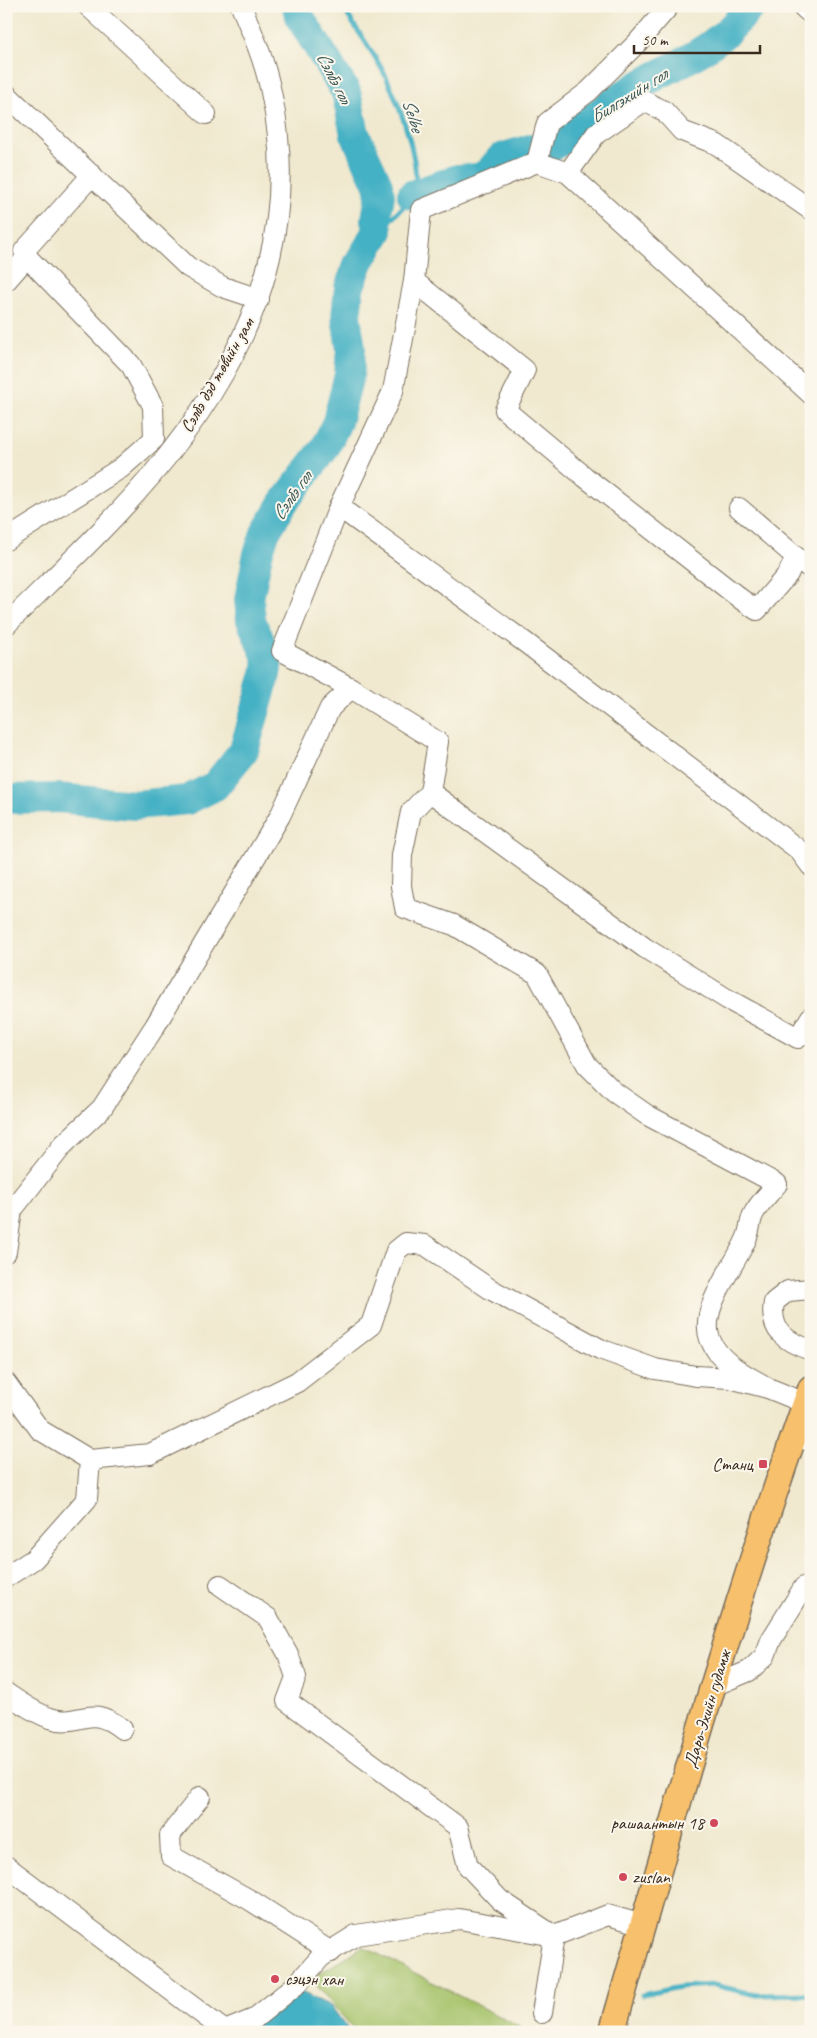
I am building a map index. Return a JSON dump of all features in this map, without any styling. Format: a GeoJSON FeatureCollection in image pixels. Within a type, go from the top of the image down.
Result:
{"type":"FeatureCollection","features":[{"type":"Feature","properties":{"kind":"main road","name":"Дарь-Эхийн гудамж"},"geometry":{"type":"LineString","coordinates":[[612,2032],[713,1686],[801,1439],[808,1396]]}},
{"type":"Feature","properties":{"kind":"street"},"geometry":{"type":"LineString","coordinates":[[88,6],[206,114]]}},
{"type":"Feature","properties":{"kind":"street","name":"Сэлбэ дэд төвийн зам"},"geometry":{"type":"LineString","coordinates":[[6,626],[127,503],[168,455],[202,408],[239,343],[259,299],[271,259],[279,218],[279,136],[265,69],[241,6]]}},
{"type":"Feature","properties":{"kind":"street"},"geometry":{"type":"LineString","coordinates":[[537,162],[547,123],[589,91],[638,42],[669,6]]}},
{"type":"Feature","properties":{"kind":"street"},"geometry":{"type":"LineString","coordinates":[[805,6],[804,8],[811,14]]}},
{"type":"Feature","properties":{"kind":"street"},"geometry":{"type":"LineString","coordinates":[[6,94],[188,267],[223,286],[259,299]]}},
{"type":"Feature","properties":{"kind":"street"},"geometry":{"type":"LineString","coordinates":[[568,173],[596,134],[644,101],[664,111],[682,131],[716,144],[811,210]]}},
{"type":"Feature","properties":{"kind":"street"},"geometry":{"type":"LineString","coordinates":[[768,1388],[739,1370],[718,1353],[709,1339],[708,1322],[724,1278],[747,1237],[753,1215],[777,1184],[647,1115],[614,1092],[588,1065],[537,974],[454,925],[405,908],[401,886],[402,855],[411,812],[430,792],[438,742],[351,688],[282,650],[339,508],[393,391],[414,281],[421,210],[537,162],[568,173],[811,394]]}},
{"type":"Feature","properties":{"kind":"street"},"geometry":{"type":"LineString","coordinates":[[6,540],[121,468],[154,439],[153,406],[131,365],[27,257],[24,251],[92,175]]}},
{"type":"Feature","properties":{"kind":"street"},"geometry":{"type":"LineString","coordinates":[[6,281],[27,257]]}},
{"type":"Feature","properties":{"kind":"street"},"geometry":{"type":"LineString","coordinates":[[414,281],[525,370],[505,410],[585,477],[757,610],[788,574],[803,563],[739,508]]}},
{"type":"Feature","properties":{"kind":"street"},"geometry":{"type":"LineString","coordinates":[[339,508],[526,643],[799,850],[811,866]]}},
{"type":"Feature","properties":{"kind":"street"},"geometry":{"type":"LineString","coordinates":[[6,1252],[12,1210],[63,1145],[102,1108],[145,1042],[280,816],[330,708],[351,688]]}},
{"type":"Feature","properties":{"kind":"street"},"geometry":{"type":"LineString","coordinates":[[430,792],[645,948],[727,999],[798,1038],[811,1017]]}},
{"type":"Feature","properties":{"kind":"street"},"geometry":{"type":"LineString","coordinates":[[6,1383],[40,1430],[90,1460],[150,1454],[297,1382],[370,1325],[396,1251],[406,1244],[425,1245],[490,1288],[600,1348],[655,1369],[696,1376],[730,1378],[808,1396]]}},
{"type":"Feature","properties":{"kind":"street"},"geometry":{"type":"LineString","coordinates":[[811,1289],[788,1291],[774,1302],[772,1316],[775,1328],[795,1345],[811,1350]]}},
{"type":"Feature","properties":{"kind":"street"},"geometry":{"type":"LineString","coordinates":[[6,1577],[34,1559],[87,1499],[90,1460]]}},
{"type":"Feature","properties":{"kind":"street"},"geometry":{"type":"LineString","coordinates":[[713,1686],[749,1672],[765,1656],[771,1640],[804,1587],[811,1584]]}},
{"type":"Feature","properties":{"kind":"street"},"geometry":{"type":"LineString","coordinates":[[220,1585],[268,1618],[288,1654],[296,1676],[287,1701],[458,1827],[468,1866],[500,1900],[554,1936]]}},
{"type":"Feature","properties":{"kind":"street"},"geometry":{"type":"LineString","coordinates":[[6,1692],[50,1718],[75,1720],[89,1714],[110,1719],[122,1729]]}},
{"type":"Feature","properties":{"kind":"street"},"geometry":{"type":"LineString","coordinates":[[200,1797],[170,1835],[171,1856],[250,1900],[331,1952]]}},
{"type":"Feature","properties":{"kind":"street"},"geometry":{"type":"LineString","coordinates":[[6,1866],[225,2031],[254,2019],[296,1985],[321,1958],[356,1935],[459,1919],[554,1936],[608,1915],[643,1925]]}},
{"type":"Feature","properties":{"kind":"street"},"geometry":{"type":"LineString","coordinates":[[542,2013],[554,1936]]}},
{"type":"Feature","properties":{"kind":"green space"},"geometry":{"type":"Polygon","coordinates":[[[363,1946],[529,2032],[356,2032],[311,1979],[363,1946]]]}},
{"type":"Feature","properties":{"kind":"water"},"geometry":{"type":"Polygon","coordinates":[[[301,1992],[331,2006],[350,2032],[244,2032],[301,1992]]]}},
{"type":"Feature","properties":{"kind":"waterway","name":"Сэлбэ гол"},"geometry":{"type":"LineString","coordinates":[[6,799],[57,798],[134,805],[187,800],[215,786],[244,750],[266,674],[268,660],[251,620],[249,599],[258,554],[265,533],[284,502],[325,448],[337,422],[349,375],[351,349],[346,317],[349,288],[359,262],[378,231],[376,219],[380,195],[378,185],[355,134],[346,92],[299,16],[297,6]]}},
{"type":"Feature","properties":{"kind":"waterway","name":"Selbe"},"geometry":{"type":"LineString","coordinates":[[342,6],[372,52],[388,81],[404,121],[413,155],[415,184],[412,195],[401,210],[378,231]]}},
{"type":"Feature","properties":{"kind":"waterway","name":"Билгэхийн гол"},"geometry":{"type":"LineString","coordinates":[[551,147],[626,93],[707,47],[736,23],[751,6]]}},
{"type":"Feature","properties":{"kind":"waterway","name":"Билгэхийн гол"},"geometry":{"type":"LineString","coordinates":[[412,195],[458,179],[479,178],[489,172],[501,158],[530,149]]}},
{"type":"Feature","properties":{"kind":"waterway"},"geometry":{"type":"LineString","coordinates":[[642,1995],[680,1987],[714,1985],[756,1995],[811,1994]]}},
{"type":"Feature","properties":{"kind":"place","name":"Станц"},"geometry":{"type":"Point","coordinates":[763,1464]}},
{"type":"Feature","properties":{"kind":"place","name":"рашаантын 18"},"geometry":{"type":"Point","coordinates":[714,1823]}},
{"type":"Feature","properties":{"kind":"place","name":"zuslan"},"geometry":{"type":"Point","coordinates":[623,1877]}},
{"type":"Feature","properties":{"kind":"place","name":"сэцэн хан"},"geometry":{"type":"Point","coordinates":[275,1979]}}]}
